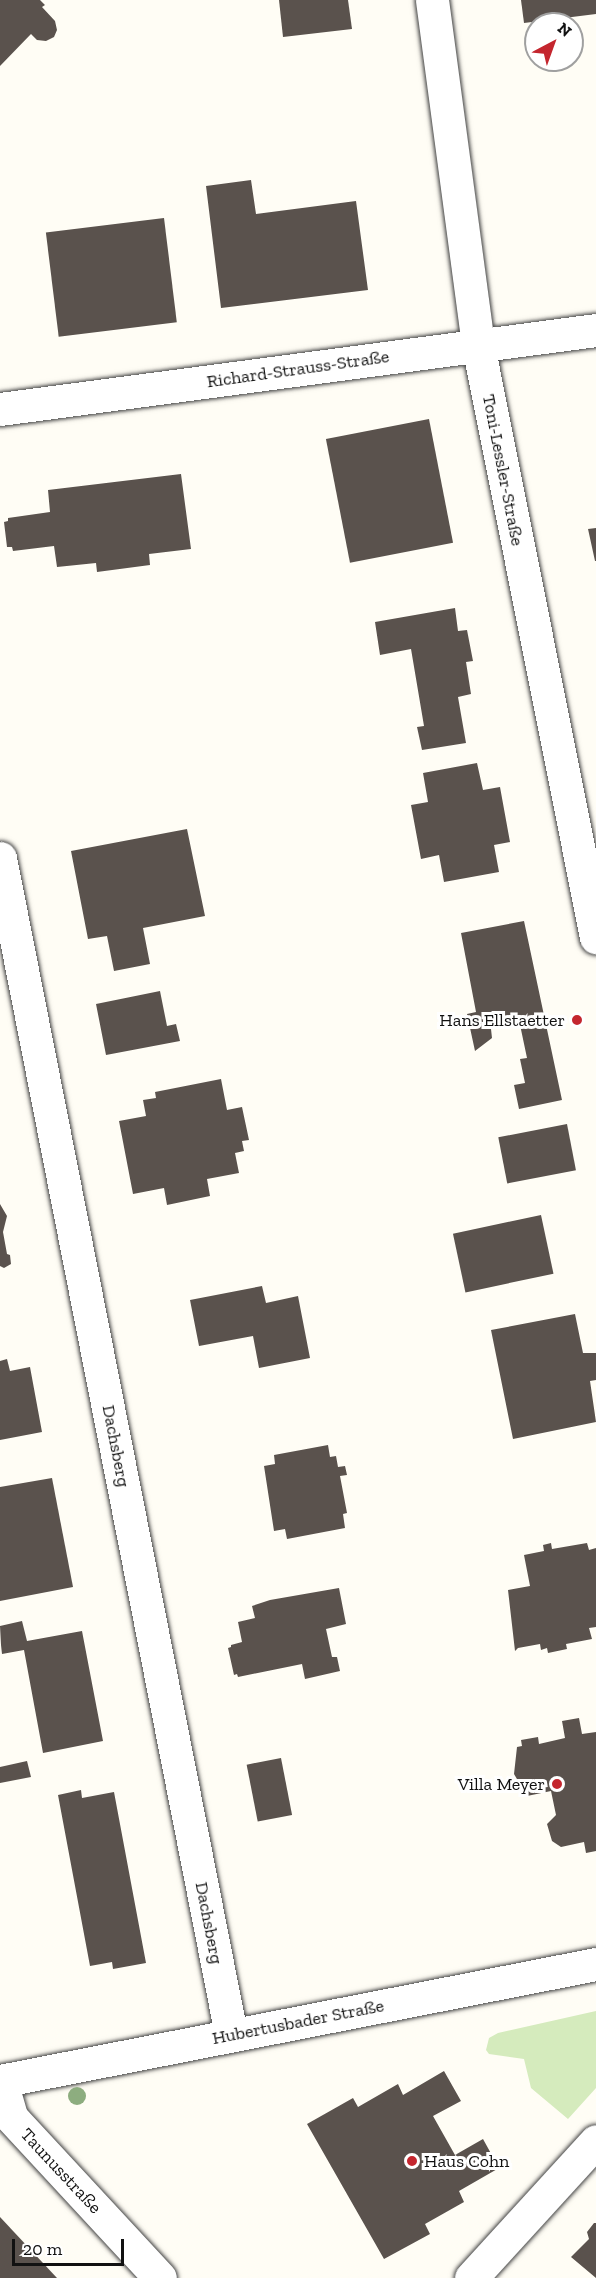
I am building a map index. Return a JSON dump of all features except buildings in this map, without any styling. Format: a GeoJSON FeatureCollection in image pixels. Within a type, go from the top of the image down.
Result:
{"type":"FeatureCollection","features":[{"type":"Feature","properties":{"kind":"street","name":"Toni-Lessler-Straße"},"geometry":{"type":"LineString","coordinates":[[432,0],[478,345],[596,937]]}},
{"type":"Feature","properties":{"kind":"street","name":"Richard-Strauss-Straße"},"geometry":{"type":"LineString","coordinates":[[0,409],[596,330]]}},
{"type":"Feature","properties":{"kind":"street","name":"Dachsberg"},"geometry":{"type":"LineString","coordinates":[[0,858],[231,2034]]}},
{"type":"Feature","properties":{"kind":"street","name":"Hubertusbader Straße"},"geometry":{"type":"LineString","coordinates":[[1,2081],[596,1964]]}},
{"type":"Feature","properties":{"kind":"street","name":"Taunusstraße"},"geometry":{"type":"LineString","coordinates":[[1,2081],[11,2117],[160,2278]]}},
{"type":"Feature","properties":{"kind":"street"},"geometry":{"type":"LineString","coordinates":[[471,2278],[596,2141]]}},
{"type":"Feature","properties":{"kind":"green space"},"geometry":{"type":"Polygon","coordinates":[[[596,2011],[596,2088],[568,2119],[531,2088],[524,2059],[489,2054],[486,2050],[489,2038],[498,2033],[596,2011]]]}},
{"type":"Feature","properties":{"kind":"place","name":"Hans Ellstaetter"},"geometry":{"type":"Point","coordinates":[577,1020]}},
{"type":"Feature","properties":{"kind":"place","name":"Villa Meyer"},"geometry":{"type":"Point","coordinates":[557,1784]}},
{"type":"Feature","properties":{"kind":"place","name":"Haus Cohn"},"geometry":{"type":"Point","coordinates":[412,2161]}}]}
